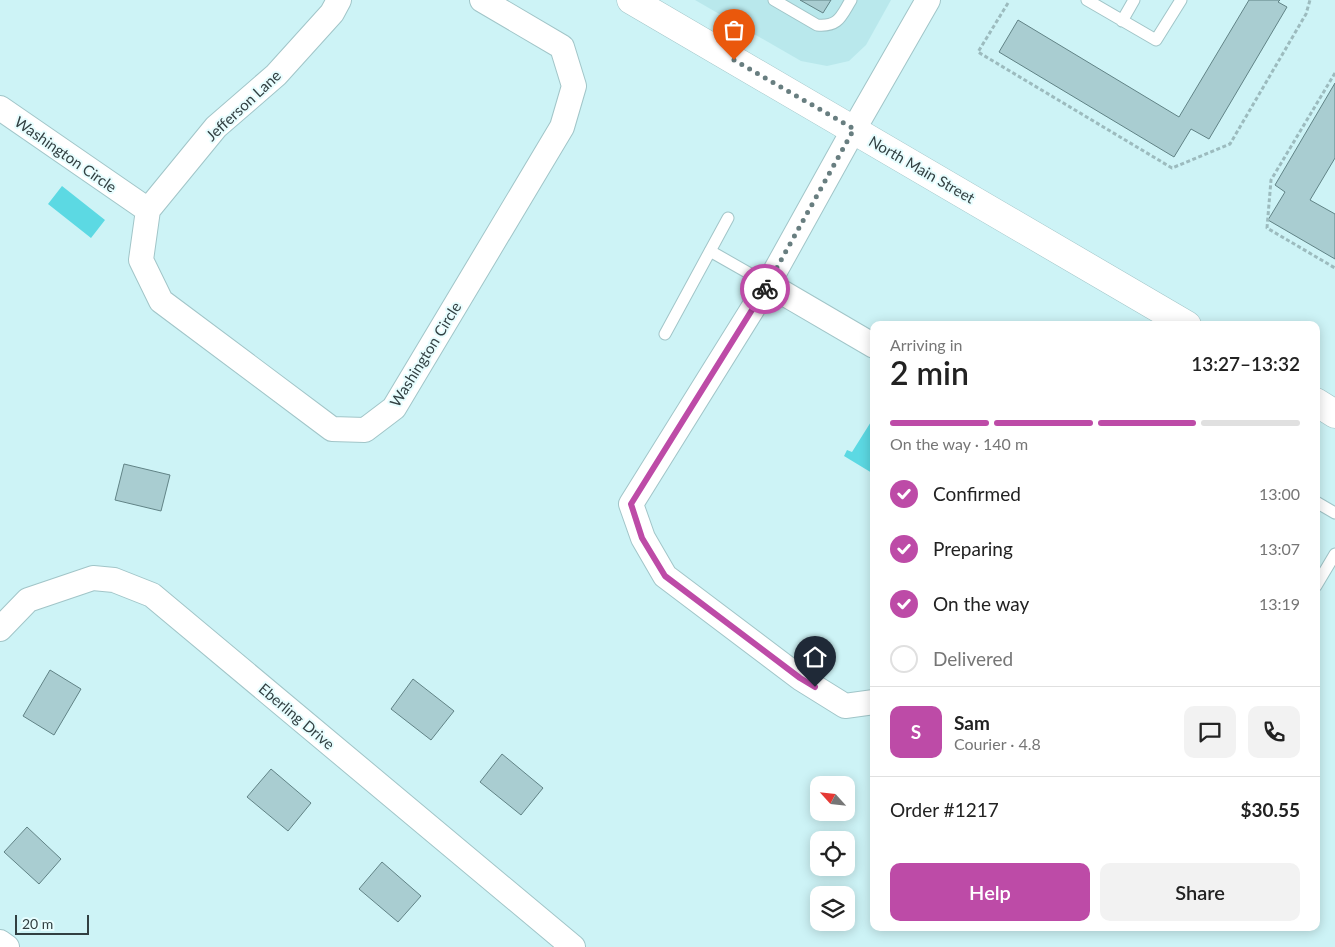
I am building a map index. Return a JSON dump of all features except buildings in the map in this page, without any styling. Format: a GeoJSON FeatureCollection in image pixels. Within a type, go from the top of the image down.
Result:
{"type":"FeatureCollection","features":[{"type":"Feature","properties":{"kind":"street","name":"Jefferson Lane"},"geometry":{"type":"LineString","coordinates":[[148,210],[216,127],[276,75],[332,13],[339,0]]}},
{"type":"Feature","properties":{"kind":"street","name":"Washington Circle"},"geometry":{"type":"LineString","coordinates":[[0,108],[148,210],[141,260],[161,301],[332,429],[365,430],[394,408],[562,127],[574,86],[562,48],[482,0]]}},
{"type":"Feature","properties":{"kind":"street","name":"North Main Street"},"geometry":{"type":"LineString","coordinates":[[631,0],[1180,321]]}},
{"type":"Feature","properties":{"kind":"street"},"geometry":{"type":"LineString","coordinates":[[870,703],[845,706],[800,678],[665,576],[642,538],[631,504],[768,284],[928,0]]}},
{"type":"Feature","properties":{"kind":"street"},"geometry":{"type":"LineString","coordinates":[[768,284],[870,344]]}},
{"type":"Feature","properties":{"kind":"street"},"geometry":{"type":"LineString","coordinates":[[1320,405],[1335,414]]}},
{"type":"Feature","properties":{"kind":"street","name":"Eberling Drive"},"geometry":{"type":"LineString","coordinates":[[0,629],[28,600],[93,578],[114,580],[152,595],[573,947]]}},
{"type":"Feature","properties":{"kind":"street"},"geometry":{"type":"LineString","coordinates":[[0,942],[7,947]]}},
{"type":"Feature","properties":{"kind":"lane"},"geometry":{"type":"LineString","coordinates":[[774,0],[817,26],[833,24],[839,20],[851,0]]}},
{"type":"Feature","properties":{"kind":"lane"},"geometry":{"type":"LineString","coordinates":[[1087,0],[1156,40],[1181,0]]}},
{"type":"Feature","properties":{"kind":"lane"},"geometry":{"type":"LineString","coordinates":[[1122,20],[1134,0]]}},
{"type":"Feature","properties":{"kind":"lane"},"geometry":{"type":"LineString","coordinates":[[665,334],[728,218]]}},
{"type":"Feature","properties":{"kind":"lane"},"geometry":{"type":"LineString","coordinates":[[710,251],[768,284]]}},
{"type":"Feature","properties":{"kind":"lane"},"geometry":{"type":"LineString","coordinates":[[1320,504],[1335,513]]}},
{"type":"Feature","properties":{"kind":"lane"},"geometry":{"type":"LineString","coordinates":[[1320,579],[1335,554]]}},
{"type":"Feature","properties":{"kind":"path"},"geometry":{"type":"LineString","coordinates":[[1008,3],[978,52],[1172,168],[1230,144],[1306,14],[1310,0]]}},
{"type":"Feature","properties":{"kind":"path"},"geometry":{"type":"LineString","coordinates":[[1335,73],[1271,180],[1267,228],[1335,268]]}},
{"type":"Feature","properties":{"kind":"shaded area"},"geometry":{"type":"Polygon","coordinates":[[[695,0],[891,0],[866,45],[849,61],[827,66],[801,61],[695,0]]]}},
{"type":"Feature","properties":{"kind":"water"},"geometry":{"type":"Polygon","coordinates":[[[62,186],[105,220],[91,238],[48,204],[62,186]]]}},
{"type":"Feature","properties":{"kind":"water"},"geometry":{"type":"Polygon","coordinates":[[[870,423],[870,472],[844,456],[847,450],[852,452],[870,423]]]}},
{"type":"Feature","properties":{"kind":"way so far"},"geometry":{"type":"LineString","coordinates":[[734,60],[854,129],[765,289]]}},
{"type":"Feature","properties":{"kind":"route"},"geometry":{"type":"LineString","coordinates":[[765,289],[631,504],[642,538],[665,576],[800,678],[815,687]]}}]}
